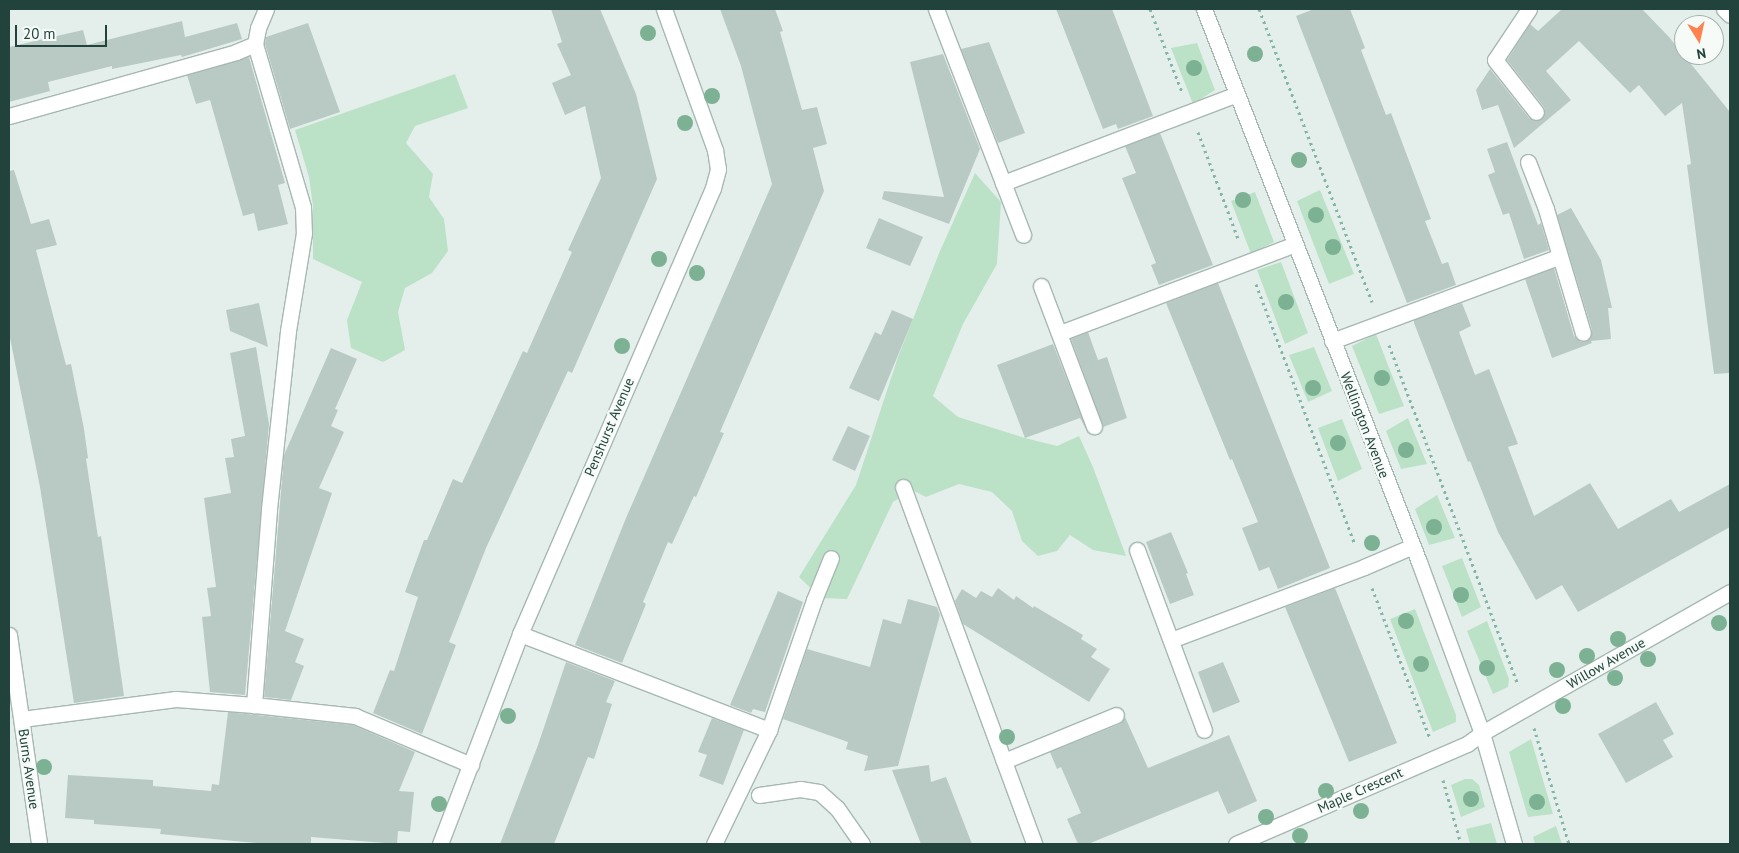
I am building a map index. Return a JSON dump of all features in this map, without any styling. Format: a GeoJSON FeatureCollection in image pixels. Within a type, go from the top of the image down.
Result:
{"type":"FeatureCollection","features":[{"type":"Feature","properties":{"kind":"street"},"geometry":{"type":"LineString","coordinates":[[254,705],[269,510],[288,331],[304,233],[302,207],[255,44],[258,28],[266,9]]}},
{"type":"Feature","properties":{"kind":"street","name":"Penshurst Avenue"},"geometry":{"type":"LineString","coordinates":[[440,844],[520,634],[713,188],[718,169],[715,150],[664,9]]}},
{"type":"Feature","properties":{"kind":"street"},"geometry":{"type":"LineString","coordinates":[[936,9],[1023,235]]}},
{"type":"Feature","properties":{"kind":"street","name":"Wellington Avenue"},"geometry":{"type":"LineString","coordinates":[[1204,9],[1412,546],[1482,733],[1514,844]]}},
{"type":"Feature","properties":{"kind":"street"},"geometry":{"type":"LineString","coordinates":[[1529,9],[1494,60],[1536,112]]}},
{"type":"Feature","properties":{"kind":"street"},"geometry":{"type":"LineString","coordinates":[[1724,9],[1730,15]]}},
{"type":"Feature","properties":{"kind":"street"},"geometry":{"type":"LineString","coordinates":[[9,116],[236,52],[255,44]]}},
{"type":"Feature","properties":{"kind":"street"},"geometry":{"type":"LineString","coordinates":[[1003,183],[1237,94]]}},
{"type":"Feature","properties":{"kind":"street"},"geometry":{"type":"LineString","coordinates":[[1528,162],[1560,256],[1583,333]]}},
{"type":"Feature","properties":{"kind":"street"},"geometry":{"type":"LineString","coordinates":[[1060,333],[1295,244]]}},
{"type":"Feature","properties":{"kind":"street"},"geometry":{"type":"LineString","coordinates":[[1332,341],[1560,256]]}},
{"type":"Feature","properties":{"kind":"street"},"geometry":{"type":"LineString","coordinates":[[1042,286],[1094,426]]}},
{"type":"Feature","properties":{"kind":"street"},"geometry":{"type":"LineString","coordinates":[[903,487],[1034,844]]}},
{"type":"Feature","properties":{"kind":"street"},"geometry":{"type":"LineString","coordinates":[[1171,640],[1364,567],[1412,546]]}},
{"type":"Feature","properties":{"kind":"street"},"geometry":{"type":"LineString","coordinates":[[1137,550],[1204,730]]}},
{"type":"Feature","properties":{"kind":"street"},"geometry":{"type":"LineString","coordinates":[[714,844],[770,730],[814,600],[832,558]]}},
{"type":"Feature","properties":{"kind":"street","name":"Willow Avenue"},"geometry":{"type":"LineString","coordinates":[[1482,733],[1730,592]]}},
{"type":"Feature","properties":{"kind":"street"},"geometry":{"type":"LineString","coordinates":[[520,634],[770,730]]}},
{"type":"Feature","properties":{"kind":"street","name":"Burns Avenue"},"geometry":{"type":"LineString","coordinates":[[9,636],[39,844]]}},
{"type":"Feature","properties":{"kind":"street"},"geometry":{"type":"LineString","coordinates":[[22,720],[176,698],[254,705],[355,716],[471,765]]}},
{"type":"Feature","properties":{"kind":"street"},"geometry":{"type":"LineString","coordinates":[[1004,760],[1116,715]]}},
{"type":"Feature","properties":{"kind":"street","name":"Maple Crescent"},"geometry":{"type":"LineString","coordinates":[[1236,844],[1467,744],[1482,733]]}},
{"type":"Feature","properties":{"kind":"street"},"geometry":{"type":"LineString","coordinates":[[759,795],[800,789],[819,792],[837,808],[862,844]]}},
{"type":"Feature","properties":{"kind":"path"},"geometry":{"type":"LineString","coordinates":[[1150,9],[1436,756],[1462,844]]}},
{"type":"Feature","properties":{"kind":"path"},"geometry":{"type":"LineString","coordinates":[[1259,9],[1536,732],[1570,844]]}},
{"type":"Feature","properties":{"kind":"green space"},"geometry":{"type":"Polygon","coordinates":[[[1197,43],[1215,90],[1193,104],[1171,48],[1197,43]]]}},
{"type":"Feature","properties":{"kind":"green space"},"geometry":{"type":"Polygon","coordinates":[[[455,74],[468,108],[415,126],[406,143],[433,174],[429,197],[444,219],[448,251],[432,273],[405,288],[398,312],[405,350],[383,362],[351,348],[347,320],[362,282],[313,259],[313,206],[309,177],[295,130],[455,74]]]}},
{"type":"Feature","properties":{"kind":"green space"},"geometry":{"type":"Polygon","coordinates":[[[975,173],[1001,202],[997,264],[963,324],[933,396],[958,417],[1025,438],[1057,446],[1079,436],[1093,467],[1126,556],[1093,550],[1070,535],[1057,551],[1038,556],[1022,541],[1012,511],[992,492],[959,484],[926,497],[912,490],[893,502],[847,599],[821,598],[799,577],[856,485],[898,357],[940,251],[975,173]]]}},
{"type":"Feature","properties":{"kind":"green space"},"geometry":{"type":"Polygon","coordinates":[[[1320,190],[1354,274],[1329,284],[1297,201],[1320,190]]]}},
{"type":"Feature","properties":{"kind":"green space"},"geometry":{"type":"Polygon","coordinates":[[[1255,192],[1274,242],[1251,254],[1231,201],[1255,192]]]}},
{"type":"Feature","properties":{"kind":"green space"},"geometry":{"type":"Polygon","coordinates":[[[1281,262],[1308,333],[1285,344],[1257,270],[1281,262]]]}},
{"type":"Feature","properties":{"kind":"green space"},"geometry":{"type":"Polygon","coordinates":[[[1376,334],[1404,406],[1379,414],[1352,346],[1376,334]]]}},
{"type":"Feature","properties":{"kind":"green space"},"geometry":{"type":"Polygon","coordinates":[[[1314,347],[1332,391],[1308,402],[1289,355],[1314,347]]]}},
{"type":"Feature","properties":{"kind":"green space"},"geometry":{"type":"Polygon","coordinates":[[[1408,418],[1427,464],[1401,469],[1386,431],[1408,418]]]}},
{"type":"Feature","properties":{"kind":"green space"},"geometry":{"type":"Polygon","coordinates":[[[1342,419],[1362,469],[1338,481],[1318,428],[1342,419]]]}},
{"type":"Feature","properties":{"kind":"green space"},"geometry":{"type":"Polygon","coordinates":[[[1437,495],[1455,538],[1429,545],[1415,509],[1437,495]]]}},
{"type":"Feature","properties":{"kind":"green space"},"geometry":{"type":"Polygon","coordinates":[[[1462,558],[1481,607],[1462,617],[1442,566],[1462,558]]]}},
{"type":"Feature","properties":{"kind":"green space"},"geometry":{"type":"Polygon","coordinates":[[[1415,609],[1456,715],[1456,722],[1433,732],[1390,619],[1415,609]]]}},
{"type":"Feature","properties":{"kind":"green space"},"geometry":{"type":"Polygon","coordinates":[[[1487,621],[1509,679],[1508,687],[1493,694],[1467,631],[1487,621]]]}},
{"type":"Feature","properties":{"kind":"green space"},"geometry":{"type":"Polygon","coordinates":[[[1531,739],[1553,814],[1528,817],[1509,752],[1531,739]]]}},
{"type":"Feature","properties":{"kind":"green space"},"geometry":{"type":"Polygon","coordinates":[[[1465,779],[1472,779],[1479,785],[1485,807],[1461,817],[1451,785],[1465,779]]]}},
{"type":"Feature","properties":{"kind":"green space"},"geometry":{"type":"Polygon","coordinates":[[[1491,823],[1497,844],[1470,844],[1466,829],[1491,823]]]}},
{"type":"Feature","properties":{"kind":"green space"},"geometry":{"type":"Polygon","coordinates":[[[1556,826],[1562,844],[1535,844],[1533,837],[1556,826]]]}},
{"type":"Feature","properties":{"kind":"building"},"geometry":{"type":"Polygon","coordinates":[[[551,9],[600,9],[636,94],[657,179],[572,373],[568,371],[486,548],[449,642],[456,645],[422,734],[373,713],[390,670],[394,671],[418,597],[405,592],[424,540],[427,540],[453,479],[462,483],[523,351],[527,353],[572,252],[568,250],[601,178],[585,106],[565,115],[552,83],[571,75],[557,44],[562,42],[551,9]]]}},
{"type":"Feature","properties":{"kind":"building"},"geometry":{"type":"Polygon","coordinates":[[[720,9],[775,9],[783,31],[780,32],[802,110],[817,107],[827,144],[813,148],[824,191],[720,432],[724,433],[696,497],[694,496],[672,544],[668,542],[643,602],[646,604],[622,663],[575,645],[626,518],[772,184],[741,66],[720,9]]]}},
{"type":"Feature","properties":{"kind":"building"},"geometry":{"type":"Polygon","coordinates":[[[1056,9],[1112,9],[1153,116],[1118,129],[1116,124],[1103,129],[1056,9]]]}},
{"type":"Feature","properties":{"kind":"building"},"geometry":{"type":"Polygon","coordinates":[[[1314,9],[1350,9],[1365,48],[1361,50],[1386,115],[1391,113],[1431,219],[1425,221],[1442,264],[1448,262],[1456,285],[1407,303],[1296,16],[1314,9]]]}},
{"type":"Feature","properties":{"kind":"building"},"geometry":{"type":"Polygon","coordinates":[[[1562,9],[1642,9],[1674,43],[1674,65],[1692,65],[1730,112],[1730,373],[1714,374],[1687,165],[1691,164],[1682,103],[1665,116],[1639,85],[1630,93],[1579,41],[1546,71],[1571,100],[1514,148],[1498,105],[1482,110],[1476,90],[1490,69],[1529,118],[1537,121],[1542,119],[1545,111],[1544,107],[1507,60],[1530,24],[1538,31],[1562,9]]]}},
{"type":"Feature","properties":{"kind":"building"},"geometry":{"type":"Polygon","coordinates":[[[182,21],[185,37],[237,23],[242,39],[182,57],[181,55],[112,69],[112,66],[48,82],[50,91],[9,102],[9,47],[83,30],[87,45],[182,21]]]}},
{"type":"Feature","properties":{"kind":"building"},"geometry":{"type":"Polygon","coordinates":[[[308,23],[340,112],[290,129],[265,44],[266,37],[308,23]]]}},
{"type":"Feature","properties":{"kind":"building"},"geometry":{"type":"Polygon","coordinates":[[[989,42],[1025,133],[998,143],[961,49],[989,42]]]}},
{"type":"Feature","properties":{"kind":"building"},"geometry":{"type":"Polygon","coordinates":[[[943,54],[980,149],[949,224],[882,199],[884,191],[944,197],[910,62],[943,54]]]}},
{"type":"Feature","properties":{"kind":"building"},"geometry":{"type":"Polygon","coordinates":[[[249,57],[285,183],[278,185],[288,224],[258,231],[254,213],[243,216],[210,100],[196,104],[187,75],[249,57]]]}},
{"type":"Feature","properties":{"kind":"building"},"geometry":{"type":"Polygon","coordinates":[[[1160,133],[1213,265],[1159,285],[1151,265],[1156,263],[1122,178],[1136,173],[1125,146],[1160,133]]]}},
{"type":"Feature","properties":{"kind":"building"},"geometry":{"type":"Polygon","coordinates":[[[1507,142],[1538,225],[1541,223],[1549,250],[1524,259],[1509,213],[1503,215],[1488,175],[1495,172],[1487,149],[1507,142]]]}},
{"type":"Feature","properties":{"kind":"building"},"geometry":{"type":"Polygon","coordinates":[[[14,170],[31,224],[49,219],[57,245],[36,250],[66,365],[71,364],[84,429],[88,458],[86,459],[98,537],[101,536],[124,696],[74,703],[40,487],[9,333],[9,171],[14,170]]]}},
{"type":"Feature","properties":{"kind":"building"},"geometry":{"type":"Polygon","coordinates":[[[1571,208],[1601,260],[1612,308],[1608,308],[1611,339],[1591,341],[1592,343],[1552,358],[1525,279],[1554,268],[1574,336],[1581,342],[1590,339],[1592,330],[1557,215],[1571,208]]]}},
{"type":"Feature","properties":{"kind":"building"},"geometry":{"type":"Polygon","coordinates":[[[879,218],[923,237],[910,266],[866,248],[879,218]]]}},
{"type":"Feature","properties":{"kind":"building"},"geometry":{"type":"Polygon","coordinates":[[[1218,283],[1330,568],[1278,589],[1269,567],[1259,571],[1242,528],[1258,522],[1232,459],[1230,460],[1166,303],[1218,283]]]}},
{"type":"Feature","properties":{"kind":"building"},"geometry":{"type":"Polygon","coordinates":[[[259,303],[268,347],[230,331],[226,310],[259,303]]]}},
{"type":"Feature","properties":{"kind":"building"},"geometry":{"type":"Polygon","coordinates":[[[1462,303],[1471,326],[1459,332],[1475,375],[1489,369],[1518,444],[1508,447],[1534,516],[1590,483],[1618,529],[1671,499],[1679,512],[1730,484],[1730,527],[1578,612],[1562,585],[1536,600],[1498,532],[1470,461],[1468,462],[1414,323],[1414,320],[1462,303]]]}},
{"type":"Feature","properties":{"kind":"building"},"geometry":{"type":"Polygon","coordinates":[[[892,310],[913,319],[879,401],[849,388],[875,332],[881,335],[892,310]]]}},
{"type":"Feature","properties":{"kind":"building"},"geometry":{"type":"Polygon","coordinates":[[[1088,332],[1098,360],[1107,357],[1127,418],[1103,427],[1071,339],[1088,332]]]}},
{"type":"Feature","properties":{"kind":"building"},"geometry":{"type":"Polygon","coordinates":[[[1053,344],[1088,433],[1080,418],[1025,438],[997,365],[1053,344]]]}},
{"type":"Feature","properties":{"kind":"building"},"geometry":{"type":"Polygon","coordinates":[[[256,347],[269,424],[245,695],[210,692],[202,617],[211,616],[207,588],[216,587],[204,498],[231,493],[225,458],[234,457],[231,439],[245,436],[230,353],[256,347]]]}},
{"type":"Feature","properties":{"kind":"building"},"geometry":{"type":"Polygon","coordinates":[[[331,348],[357,359],[335,409],[338,410],[331,426],[344,432],[319,488],[332,493],[285,631],[304,639],[295,662],[304,666],[291,700],[264,697],[284,455],[331,348]]]}},
{"type":"Feature","properties":{"kind":"building"},"geometry":{"type":"Polygon","coordinates":[[[848,426],[870,436],[855,471],[832,460],[848,426]]]}},
{"type":"Feature","properties":{"kind":"building"},"geometry":{"type":"Polygon","coordinates":[[[1171,532],[1188,573],[1186,574],[1194,595],[1170,604],[1146,542],[1171,532]]]}},
{"type":"Feature","properties":{"kind":"building"},"geometry":{"type":"Polygon","coordinates":[[[998,588],[1014,600],[1016,596],[1033,608],[1034,606],[1083,635],[1081,639],[1097,649],[1091,657],[1110,669],[1089,702],[963,624],[955,601],[962,589],[976,598],[981,591],[992,597],[998,588]]]}},
{"type":"Feature","properties":{"kind":"building"},"geometry":{"type":"Polygon","coordinates":[[[1335,588],[1397,743],[1349,762],[1285,607],[1335,588]]]}},
{"type":"Feature","properties":{"kind":"building"},"geometry":{"type":"Polygon","coordinates":[[[778,591],[803,602],[765,712],[753,709],[751,713],[730,705],[778,591]]]}},
{"type":"Feature","properties":{"kind":"building"},"geometry":{"type":"Polygon","coordinates":[[[908,599],[937,607],[940,615],[898,766],[864,771],[868,756],[846,749],[848,742],[783,719],[807,649],[870,667],[883,619],[901,624],[908,599]]]}},
{"type":"Feature","properties":{"kind":"building"},"geometry":{"type":"Polygon","coordinates":[[[566,662],[615,681],[606,702],[612,704],[594,759],[588,757],[554,844],[500,844],[538,745],[566,662]]]}},
{"type":"Feature","properties":{"kind":"building"},"geometry":{"type":"Polygon","coordinates":[[[1223,662],[1240,702],[1213,713],[1198,672],[1223,662]]]}},
{"type":"Feature","properties":{"kind":"building"},"geometry":{"type":"Polygon","coordinates":[[[1656,702],[1674,734],[1663,740],[1673,757],[1626,783],[1598,734],[1656,702]]]}},
{"type":"Feature","properties":{"kind":"building"},"geometry":{"type":"Polygon","coordinates":[[[228,712],[353,725],[415,752],[399,791],[414,792],[410,832],[398,831],[397,844],[311,837],[311,844],[266,844],[160,834],[161,829],[94,824],[94,820],[65,818],[68,775],[153,780],[153,786],[211,791],[212,784],[219,785],[228,712]]]}},
{"type":"Feature","properties":{"kind":"building"},"geometry":{"type":"Polygon","coordinates":[[[1125,717],[1148,768],[1229,735],[1257,801],[1228,814],[1218,791],[1088,844],[1078,844],[1067,819],[1081,813],[1061,767],[1057,769],[1050,752],[1120,724],[1125,717]]]}},
{"type":"Feature","properties":{"kind":"building"},"geometry":{"type":"Polygon","coordinates":[[[712,718],[744,730],[723,785],[699,776],[707,755],[698,752],[712,718]]]}},
{"type":"Feature","properties":{"kind":"building"},"geometry":{"type":"Polygon","coordinates":[[[929,765],[931,782],[946,777],[972,844],[921,844],[892,770],[929,765]]]}}]}
